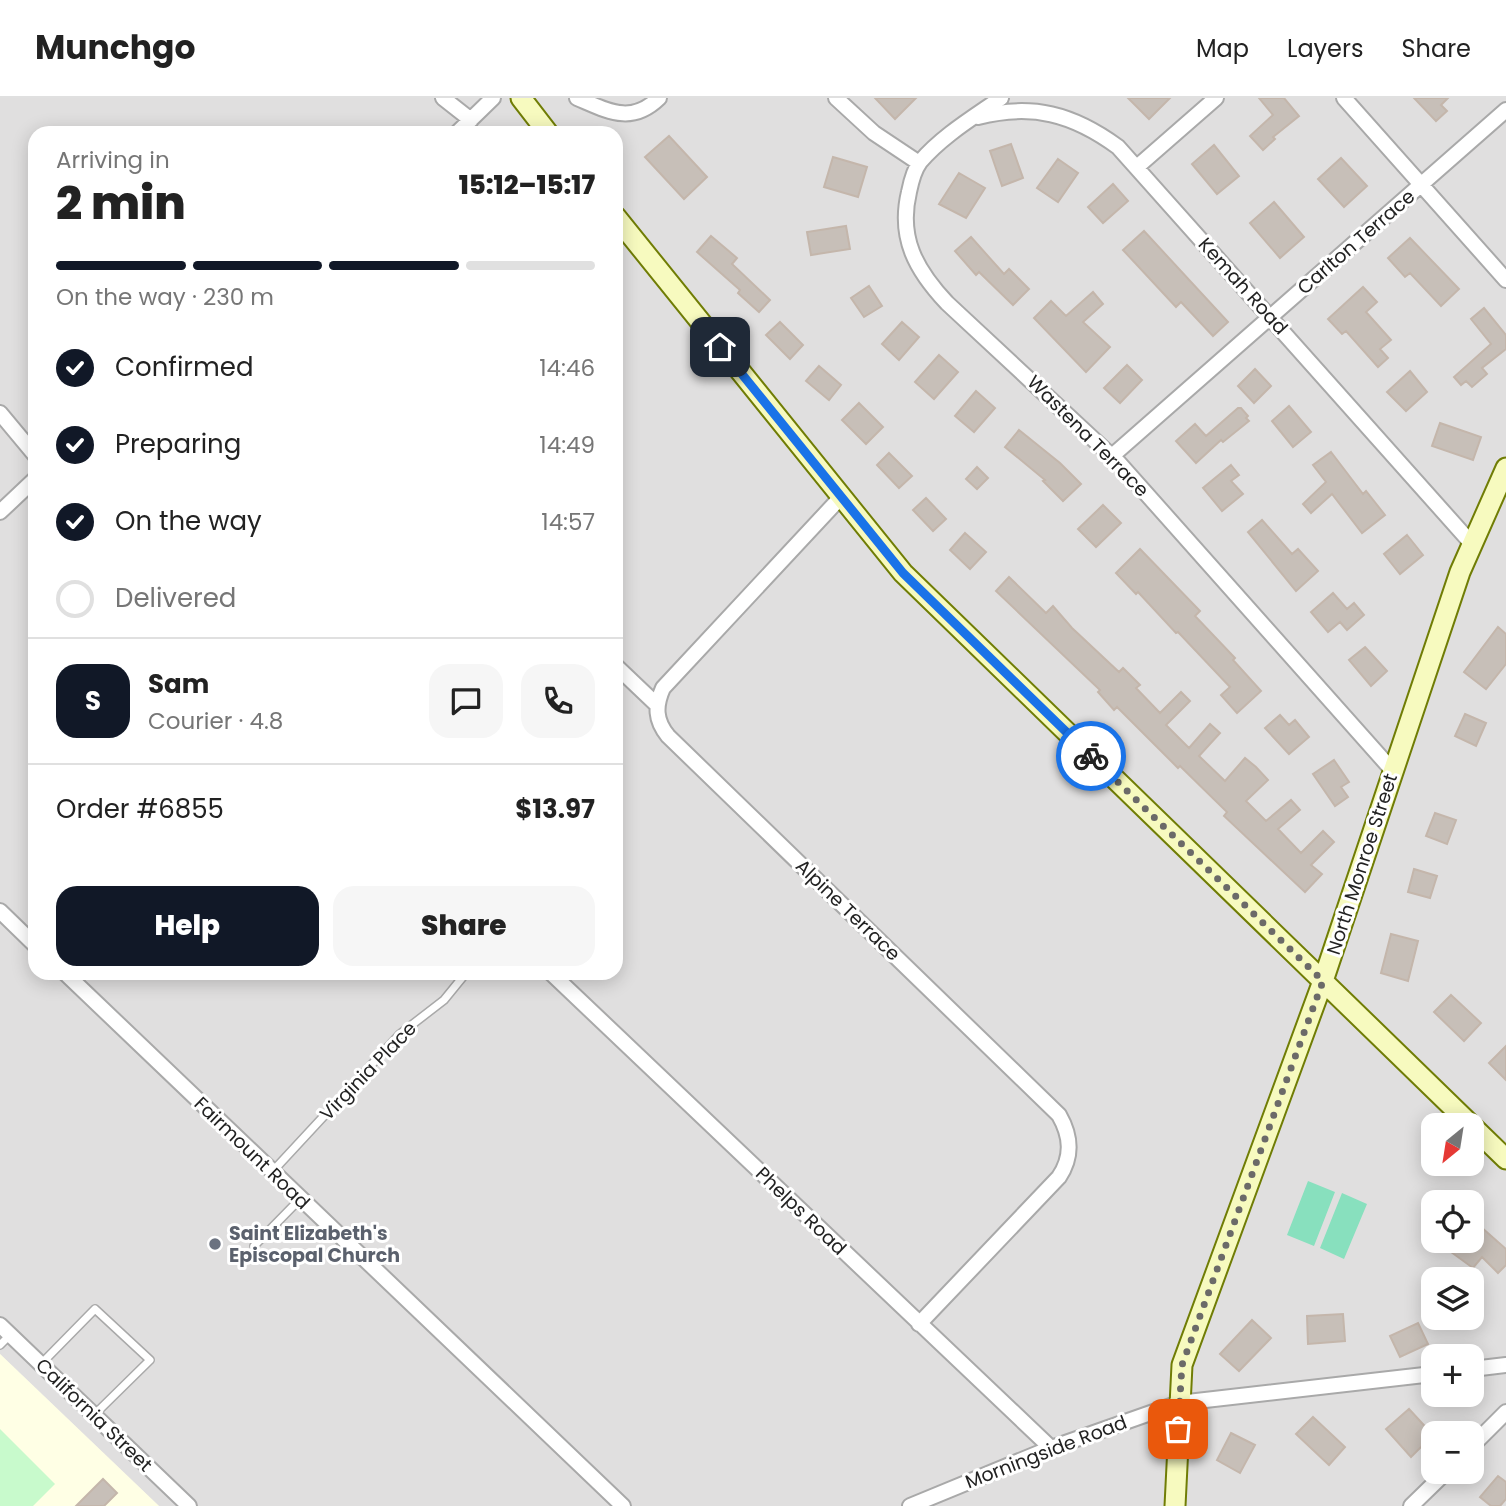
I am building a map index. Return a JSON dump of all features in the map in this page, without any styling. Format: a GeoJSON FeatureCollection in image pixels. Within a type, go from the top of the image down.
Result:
{"type":"FeatureCollection","features":[{"type":"Feature","properties":{"kind":"street"},"geometry":{"type":"LineString","coordinates":[[443,98],[471,120]]}},
{"type":"Feature","properties":{"kind":"street"},"geometry":{"type":"LineString","coordinates":[[465,126],[493,98]]}},
{"type":"Feature","properties":{"kind":"street"},"geometry":{"type":"LineString","coordinates":[[521,98],[543,126]]}},
{"type":"Feature","properties":{"kind":"street"},"geometry":{"type":"LineString","coordinates":[[577,98],[612,112],[628,114],[642,111],[659,98]]}},
{"type":"Feature","properties":{"kind":"street"},"geometry":{"type":"LineString","coordinates":[[836,98],[874,133],[919,163]]}},
{"type":"Feature","properties":{"kind":"street","name":"Wastena Terrace"},"geometry":{"type":"LineString","coordinates":[[1001,98],[940,143],[919,163],[906,202],[909,244],[916,264],[926,281],[947,303],[1112,456],[1393,771]]}},
{"type":"Feature","properties":{"kind":"street"},"geometry":{"type":"LineString","coordinates":[[1137,167],[1216,98]]}},
{"type":"Feature","properties":{"kind":"street"},"geometry":{"type":"LineString","coordinates":[[1344,98],[1506,280]]}},
{"type":"Feature","properties":{"kind":"street","name":"Kemah Road"},"geometry":{"type":"LineString","coordinates":[[970,120],[1006,111],[1029,110],[1054,114],[1078,121],[1118,146],[1472,544]]}},
{"type":"Feature","properties":{"kind":"street","name":"Carlton Terrace"},"geometry":{"type":"LineString","coordinates":[[1112,456],[1506,110]]}},
{"type":"Feature","properties":{"kind":"street"},"geometry":{"type":"LineString","coordinates":[[623,227],[903,573],[1460,1113]]}},
{"type":"Feature","properties":{"kind":"street"},"geometry":{"type":"LineString","coordinates":[[0,413],[28,447]]}},
{"type":"Feature","properties":{"kind":"street","name":"North Monroe Street"},"geometry":{"type":"LineString","coordinates":[[1174,1506],[1182,1365],[1323,981],[1460,572],[1506,468]]}},
{"type":"Feature","properties":{"kind":"street"},"geometry":{"type":"LineString","coordinates":[[0,512],[28,486]]}},
{"type":"Feature","properties":{"kind":"street"},"geometry":{"type":"LineString","coordinates":[[623,673],[657,705],[663,688],[841,497]]}},
{"type":"Feature","properties":{"kind":"street","name":"Alpine Terrace"},"geometry":{"type":"LineString","coordinates":[[657,705],[657,717],[668,736],[1059,1115],[1067,1129],[1070,1143],[1068,1158],[1059,1177],[919,1324]]}},
{"type":"Feature","properties":{"kind":"street"},"geometry":{"type":"LineString","coordinates":[[0,911],[28,938]]}},
{"type":"Feature","properties":{"kind":"street","name":"Fairmount Road"},"geometry":{"type":"LineString","coordinates":[[72,980],[623,1506]]}},
{"type":"Feature","properties":{"kind":"street","name":"Phelps Road"},"geometry":{"type":"LineString","coordinates":[[558,980],[1051,1448]]}},
{"type":"Feature","properties":{"kind":"street"},"geometry":{"type":"LineString","coordinates":[[1484,1137],[1506,1159]]}},
{"type":"Feature","properties":{"kind":"street","name":"California Street"},"geometry":{"type":"LineString","coordinates":[[4,1335],[41,1364],[189,1506]]}},
{"type":"Feature","properties":{"kind":"street"},"geometry":{"type":"LineString","coordinates":[[1484,1368],[1506,1366]]}},
{"type":"Feature","properties":{"kind":"street","name":"Morningside Road"},"geometry":{"type":"LineString","coordinates":[[911,1506],[1051,1448],[1179,1403],[1421,1375]]}},
{"type":"Feature","properties":{"kind":"street"},"geometry":{"type":"LineString","coordinates":[[1484,1434],[1506,1412]]}},
{"type":"Feature","properties":{"kind":"street"},"geometry":{"type":"LineString","coordinates":[[1411,1506],[1434,1484]]}},
{"type":"Feature","properties":{"kind":"lane","name":"Virginia Place"},"geometry":{"type":"LineString","coordinates":[[272,1172],[400,1034],[444,1000],[460,980]]}},
{"type":"Feature","properties":{"kind":"lane"},"geometry":{"type":"LineString","coordinates":[[254,1246],[300,1199]]}},
{"type":"Feature","properties":{"kind":"lane"},"geometry":{"type":"LineString","coordinates":[[41,1364],[95,1309],[150,1360],[94,1415]]}},
{"type":"Feature","properties":{"kind":"shaded area"},"geometry":{"type":"Polygon","coordinates":[[[0,98],[1506,98],[1506,1506],[159,1506],[0,1354],[0,98]]]}},
{"type":"Feature","properties":{"kind":"shaded area"},"geometry":{"type":"Polygon","coordinates":[[[0,1354],[159,1506],[0,1506],[0,1354]]]}},
{"type":"Feature","properties":{"kind":"green space"},"geometry":{"type":"Polygon","coordinates":[[[1308,1181],[1335,1192],[1314,1246],[1287,1235],[1308,1181]]]}},
{"type":"Feature","properties":{"kind":"green space"},"geometry":{"type":"Polygon","coordinates":[[[1342,1193],[1367,1204],[1344,1259],[1320,1248],[1342,1193]]]}},
{"type":"Feature","properties":{"kind":"green space"},"geometry":{"type":"Polygon","coordinates":[[[0,1429],[55,1484],[33,1506],[0,1506],[0,1429]]]}},
{"type":"Feature","properties":{"kind":"building"},"geometry":{"type":"Polygon","coordinates":[[[875,98],[916,98],[895,119],[875,98]]]}},
{"type":"Feature","properties":{"kind":"building"},"geometry":{"type":"Polygon","coordinates":[[[1128,98],[1170,98],[1149,119],[1128,98]]]}},
{"type":"Feature","properties":{"kind":"building"},"geometry":{"type":"Polygon","coordinates":[[[1259,98],[1284,98],[1299,116],[1273,137],[1275,139],[1263,150],[1250,136],[1273,115],[1259,98]]]}},
{"type":"Feature","properties":{"kind":"building"},"geometry":{"type":"Polygon","coordinates":[[[1414,98],[1448,98],[1441,105],[1447,111],[1436,121],[1414,98]]]}},
{"type":"Feature","properties":{"kind":"building"},"geometry":{"type":"Polygon","coordinates":[[[669,136],[707,177],[684,199],[645,157],[669,136]]]}},
{"type":"Feature","properties":{"kind":"building"},"geometry":{"type":"Polygon","coordinates":[[[1011,144],[1023,178],[1002,186],[990,151],[1011,144]]]}},
{"type":"Feature","properties":{"kind":"building"},"geometry":{"type":"Polygon","coordinates":[[[1214,145],[1239,176],[1217,194],[1192,164],[1214,145]]]}},
{"type":"Feature","properties":{"kind":"building"},"geometry":{"type":"Polygon","coordinates":[[[833,157],[867,167],[858,197],[824,187],[833,157]]]}},
{"type":"Feature","properties":{"kind":"building"},"geometry":{"type":"Polygon","coordinates":[[[1341,158],[1367,186],[1344,207],[1318,179],[1341,158]]]}},
{"type":"Feature","properties":{"kind":"building"},"geometry":{"type":"Polygon","coordinates":[[[1058,159],[1078,173],[1058,202],[1037,188],[1058,159]]]}},
{"type":"Feature","properties":{"kind":"building"},"geometry":{"type":"Polygon","coordinates":[[[959,173],[985,188],[966,218],[939,204],[959,173]]]}},
{"type":"Feature","properties":{"kind":"building"},"geometry":{"type":"Polygon","coordinates":[[[1113,184],[1128,201],[1103,223],[1088,207],[1113,184]]]}},
{"type":"Feature","properties":{"kind":"building"},"geometry":{"type":"Polygon","coordinates":[[[1274,202],[1304,237],[1280,258],[1250,223],[1274,202]]]}},
{"type":"Feature","properties":{"kind":"building"},"geometry":{"type":"Polygon","coordinates":[[[846,226],[850,249],[811,255],[807,232],[846,226]]]}},
{"type":"Feature","properties":{"kind":"building"},"geometry":{"type":"Polygon","coordinates":[[[1144,231],[1228,322],[1213,336],[1181,302],[1176,307],[1123,250],[1144,231]]]}},
{"type":"Feature","properties":{"kind":"building"},"geometry":{"type":"Polygon","coordinates":[[[711,236],[737,258],[732,264],[770,300],[759,312],[738,293],[740,290],[697,252],[711,236]]]}},
{"type":"Feature","properties":{"kind":"building"},"geometry":{"type":"Polygon","coordinates":[[[971,237],[1004,274],[1009,269],[1029,289],[1013,305],[979,272],[976,275],[955,251],[971,237]]]}},
{"type":"Feature","properties":{"kind":"building"},"geometry":{"type":"Polygon","coordinates":[[[1410,238],[1459,289],[1441,306],[1410,273],[1405,277],[1388,258],[1410,238]]]}},
{"type":"Feature","properties":{"kind":"building"},"geometry":{"type":"Polygon","coordinates":[[[869,286],[882,306],[864,317],[851,298],[869,286]]]}},
{"type":"Feature","properties":{"kind":"building"},"geometry":{"type":"Polygon","coordinates":[[[1363,287],[1377,302],[1366,312],[1391,340],[1380,349],[1388,358],[1378,367],[1346,331],[1342,334],[1328,319],[1363,287]]]}},
{"type":"Feature","properties":{"kind":"building"},"geometry":{"type":"Polygon","coordinates":[[[1093,292],[1103,304],[1083,322],[1110,347],[1086,372],[1034,318],[1051,301],[1066,316],[1093,292]]]}},
{"type":"Feature","properties":{"kind":"building"},"geometry":{"type":"Polygon","coordinates":[[[1484,308],[1506,335],[1506,349],[1482,368],[1487,374],[1472,387],[1466,381],[1461,385],[1454,377],[1491,344],[1471,319],[1484,308]]]}},
{"type":"Feature","properties":{"kind":"building"},"geometry":{"type":"Polygon","coordinates":[[[780,322],[803,345],[790,359],[766,335],[780,322]]]}},
{"type":"Feature","properties":{"kind":"building"},"geometry":{"type":"Polygon","coordinates":[[[902,322],[919,337],[899,360],[882,344],[902,322]]]}},
{"type":"Feature","properties":{"kind":"building"},"geometry":{"type":"Polygon","coordinates":[[[939,355],[958,372],[934,399],[915,382],[939,355]]]}},
{"type":"Feature","properties":{"kind":"building"},"geometry":{"type":"Polygon","coordinates":[[[1127,365],[1142,380],[1120,403],[1104,388],[1127,365]]]}},
{"type":"Feature","properties":{"kind":"building"},"geometry":{"type":"Polygon","coordinates":[[[819,366],[841,385],[829,400],[806,381],[819,366]]]}},
{"type":"Feature","properties":{"kind":"building"},"geometry":{"type":"Polygon","coordinates":[[[1255,369],[1271,386],[1254,403],[1238,386],[1255,369]]]}},
{"type":"Feature","properties":{"kind":"building"},"geometry":{"type":"Polygon","coordinates":[[[1410,371],[1427,392],[1406,411],[1387,392],[1410,371]]]}},
{"type":"Feature","properties":{"kind":"building"},"geometry":{"type":"Polygon","coordinates":[[[976,391],[995,408],[974,432],[955,416],[976,391]]]}},
{"type":"Feature","properties":{"kind":"building"},"geometry":{"type":"Polygon","coordinates":[[[859,403],[883,427],[866,444],[842,420],[859,403]]]}},
{"type":"Feature","properties":{"kind":"building"},"geometry":{"type":"Polygon","coordinates":[[[1289,406],[1311,432],[1293,447],[1272,421],[1289,406]]]}},
{"type":"Feature","properties":{"kind":"building"},"geometry":{"type":"Polygon","coordinates":[[[1238,408],[1248,416],[1246,418],[1249,421],[1223,442],[1221,440],[1196,463],[1176,441],[1195,424],[1206,436],[1238,408]]]}},
{"type":"Feature","properties":{"kind":"building"},"geometry":{"type":"Polygon","coordinates":[[[1440,423],[1481,437],[1473,460],[1432,446],[1440,423]]]}},
{"type":"Feature","properties":{"kind":"building"},"geometry":{"type":"Polygon","coordinates":[[[1019,430],[1081,484],[1063,501],[1043,481],[1045,480],[1005,447],[1019,430]]]}},
{"type":"Feature","properties":{"kind":"building"},"geometry":{"type":"Polygon","coordinates":[[[1331,452],[1363,494],[1366,491],[1385,515],[1362,533],[1332,494],[1311,513],[1303,504],[1326,482],[1313,465],[1331,452]]]}},
{"type":"Feature","properties":{"kind":"building"},"geometry":{"type":"Polygon","coordinates":[[[889,453],[912,476],[899,488],[877,465],[889,453]]]}},
{"type":"Feature","properties":{"kind":"building"},"geometry":{"type":"Polygon","coordinates":[[[1231,465],[1239,475],[1231,481],[1243,494],[1222,511],[1203,488],[1231,465]]]}},
{"type":"Feature","properties":{"kind":"building"},"geometry":{"type":"Polygon","coordinates":[[[977,467],[988,478],[977,489],[966,479],[977,467]]]}},
{"type":"Feature","properties":{"kind":"building"},"geometry":{"type":"Polygon","coordinates":[[[926,498],[946,519],[933,531],[913,510],[926,498]]]}},
{"type":"Feature","properties":{"kind":"building"},"geometry":{"type":"Polygon","coordinates":[[[1103,505],[1121,523],[1096,547],[1078,529],[1103,505]]]}},
{"type":"Feature","properties":{"kind":"building"},"geometry":{"type":"Polygon","coordinates":[[[1262,520],[1292,554],[1298,549],[1318,571],[1296,591],[1248,532],[1262,520]]]}},
{"type":"Feature","properties":{"kind":"building"},"geometry":{"type":"Polygon","coordinates":[[[965,533],[986,552],[970,569],[950,550],[965,533]]]}},
{"type":"Feature","properties":{"kind":"building"},"geometry":{"type":"Polygon","coordinates":[[[1407,535],[1423,555],[1400,574],[1384,554],[1407,535]]]}},
{"type":"Feature","properties":{"kind":"building"},"geometry":{"type":"Polygon","coordinates":[[[1140,549],[1200,611],[1195,616],[1235,658],[1233,660],[1261,691],[1237,713],[1221,695],[1230,687],[1138,592],[1136,594],[1116,573],[1140,549]]]}},
{"type":"Feature","properties":{"kind":"building"},"geometry":{"type":"Polygon","coordinates":[[[1009,577],[1046,613],[1053,606],[1072,628],[1119,672],[1123,668],[1140,685],[1136,688],[1160,713],[1181,692],[1190,701],[1166,725],[1189,748],[1210,724],[1220,733],[1199,756],[1225,781],[1245,758],[1256,767],[1268,780],[1246,801],[1266,821],[1291,800],[1300,810],[1278,829],[1301,853],[1323,831],[1334,842],[1311,865],[1322,874],[1305,892],[1224,816],[1227,812],[1180,766],[1178,768],[1117,707],[1114,710],[1098,692],[1100,690],[996,591],[1009,577]]]}},
{"type":"Feature","properties":{"kind":"building"},"geometry":{"type":"Polygon","coordinates":[[[1333,593],[1347,609],[1354,603],[1364,615],[1347,630],[1340,622],[1328,632],[1311,612],[1333,593]]]}},
{"type":"Feature","properties":{"kind":"building"},"geometry":{"type":"Polygon","coordinates":[[[1498,627],[1506,634],[1506,664],[1486,689],[1464,672],[1498,627]]]}},
{"type":"Feature","properties":{"kind":"building"},"geometry":{"type":"Polygon","coordinates":[[[1365,647],[1387,671],[1371,686],[1349,660],[1365,647]]]}},
{"type":"Feature","properties":{"kind":"building"},"geometry":{"type":"Polygon","coordinates":[[[1465,714],[1486,723],[1476,746],[1455,736],[1465,714]]]}},
{"type":"Feature","properties":{"kind":"building"},"geometry":{"type":"Polygon","coordinates":[[[1280,715],[1289,725],[1295,720],[1309,737],[1289,754],[1265,728],[1280,715]]]}},
{"type":"Feature","properties":{"kind":"building"},"geometry":{"type":"Polygon","coordinates":[[[1334,760],[1349,782],[1341,787],[1348,797],[1335,806],[1313,774],[1334,760]]]}},
{"type":"Feature","properties":{"kind":"building"},"geometry":{"type":"Polygon","coordinates":[[[1435,813],[1456,820],[1447,844],[1426,836],[1435,813]]]}},
{"type":"Feature","properties":{"kind":"building"},"geometry":{"type":"Polygon","coordinates":[[[1414,869],[1437,876],[1430,898],[1408,892],[1414,869]]]}},
{"type":"Feature","properties":{"kind":"building"},"geometry":{"type":"Polygon","coordinates":[[[1391,934],[1418,941],[1408,981],[1381,973],[1391,934]]]}},
{"type":"Feature","properties":{"kind":"building"},"geometry":{"type":"Polygon","coordinates":[[[1451,995],[1481,1023],[1464,1041],[1434,1012],[1451,995]]]}},
{"type":"Feature","properties":{"kind":"building"},"geometry":{"type":"Polygon","coordinates":[[[1506,1046],[1506,1080],[1489,1063],[1506,1046]]]}},
{"type":"Feature","properties":{"kind":"building"},"geometry":{"type":"Polygon","coordinates":[[[1484,1230],[1506,1249],[1506,1265],[1498,1273],[1482,1257],[1472,1267],[1452,1253],[1484,1253],[1484,1230]]]}},
{"type":"Feature","properties":{"kind":"building"},"geometry":{"type":"Polygon","coordinates":[[[1343,1314],[1345,1341],[1308,1344],[1307,1316],[1343,1314]]]}},
{"type":"Feature","properties":{"kind":"building"},"geometry":{"type":"Polygon","coordinates":[[[1252,1320],[1271,1338],[1239,1371],[1220,1354],[1252,1320]]]}},
{"type":"Feature","properties":{"kind":"building"},"geometry":{"type":"Polygon","coordinates":[[[1418,1323],[1428,1344],[1421,1344],[1421,1347],[1400,1357],[1390,1336],[1418,1323]]]}},
{"type":"Feature","properties":{"kind":"building"},"geometry":{"type":"Polygon","coordinates":[[[1409,1409],[1421,1422],[1421,1447],[1411,1457],[1386,1429],[1409,1409]]]}},
{"type":"Feature","properties":{"kind":"building"},"geometry":{"type":"Polygon","coordinates":[[[1313,1417],[1345,1447],[1329,1465],[1296,1434],[1313,1417]]]}},
{"type":"Feature","properties":{"kind":"building"},"geometry":{"type":"Polygon","coordinates":[[[1231,1433],[1255,1445],[1240,1473],[1217,1460],[1231,1433]]]}},
{"type":"Feature","properties":{"kind":"building"},"geometry":{"type":"Polygon","coordinates":[[[1498,1476],[1506,1482],[1506,1499],[1500,1506],[1491,1506],[1480,1497],[1498,1476]]]}},
{"type":"Feature","properties":{"kind":"building"},"geometry":{"type":"Polygon","coordinates":[[[103,1479],[117,1493],[104,1506],[76,1506],[103,1479]]]}},
{"type":"Feature","properties":{"kind":"way so far"},"geometry":{"type":"LineString","coordinates":[[1091,756],[1323,981],[1182,1365],[1178,1429]]}},
{"type":"Feature","properties":{"kind":"place","name":"Saint Elizabeth's Episcopal Church"},"geometry":{"type":"Point","coordinates":[215,1244]}},
{"type":"Feature","properties":{"kind":"route"},"geometry":{"type":"LineString","coordinates":[[720,347],[903,573],[1091,756]]}}]}
